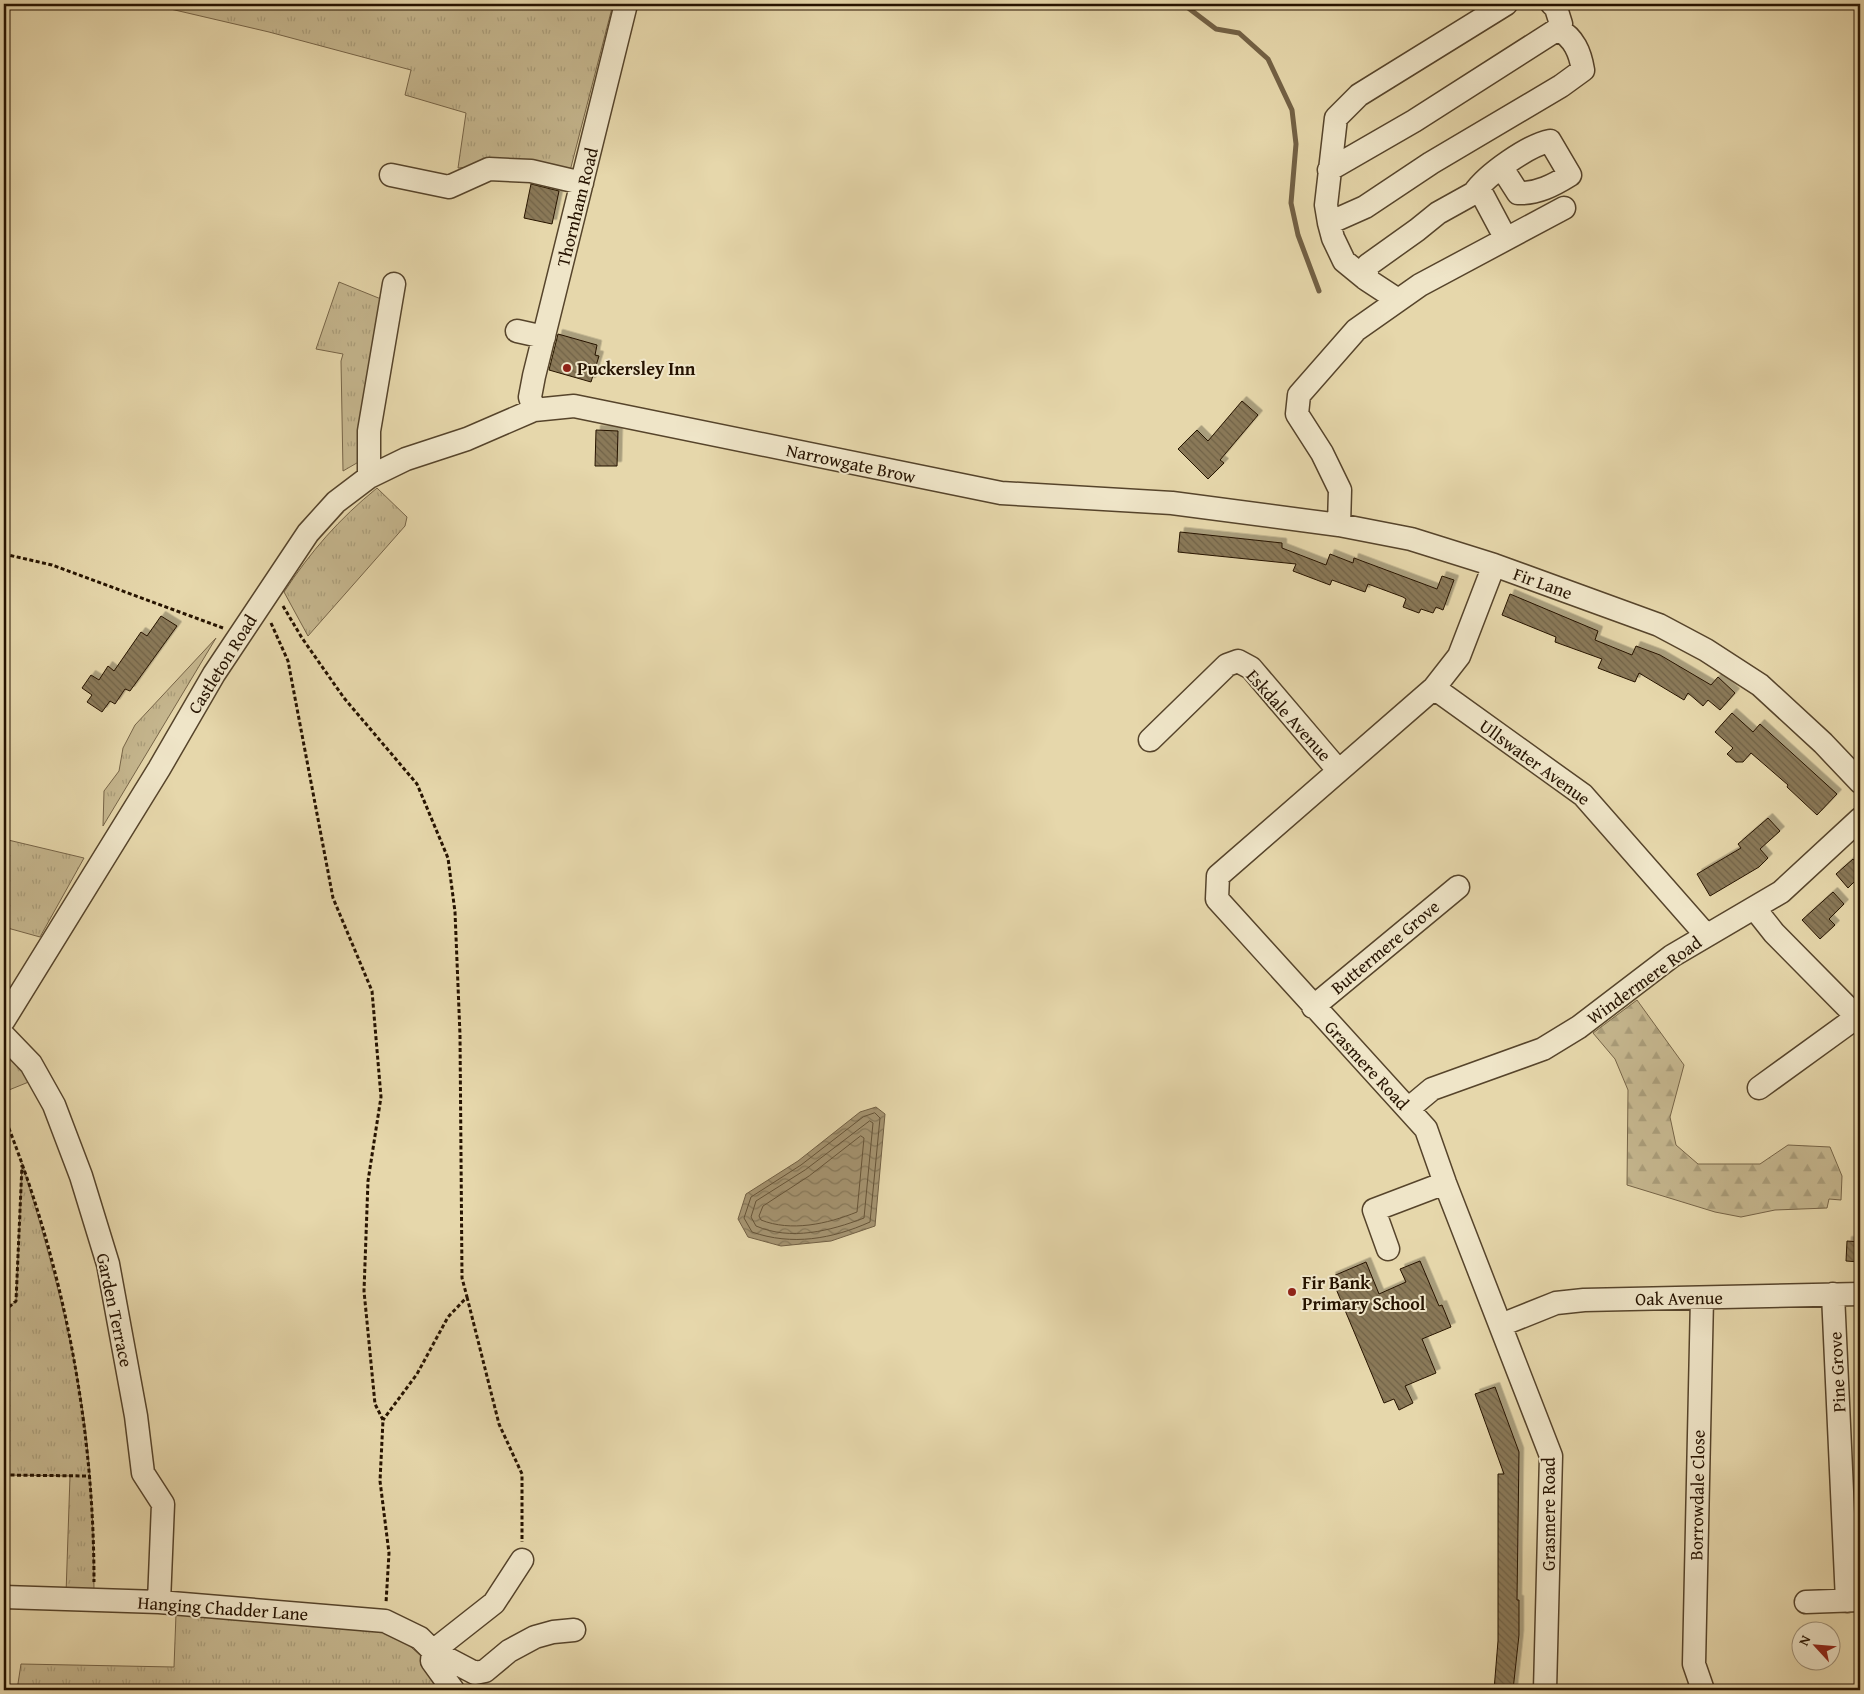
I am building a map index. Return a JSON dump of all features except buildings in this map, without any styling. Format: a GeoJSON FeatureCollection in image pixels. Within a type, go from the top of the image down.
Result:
{"type":"FeatureCollection","features":[{"type":"Feature","properties":{"kind":"street","name":"Thornham Road"},"geometry":{"type":"LineString","coordinates":[[534,410],[530,397],[626,4]]}},
{"type":"Feature","properties":{"kind":"street"},"geometry":{"type":"LineString","coordinates":[[1398,300],[1366,279],[1344,261],[1333,238],[1326,205],[1336,118],[1359,95],[1506,4]]}},
{"type":"Feature","properties":{"kind":"street"},"geometry":{"type":"LineString","coordinates":[[1329,170],[1414,121],[1558,29],[1561,24],[1556,8],[1552,4]]}},
{"type":"Feature","properties":{"kind":"street"},"geometry":{"type":"LineString","coordinates":[[1329,223],[1365,207],[1431,163],[1562,86],[1583,70],[1580,53],[1568,35],[1558,29]]}},
{"type":"Feature","properties":{"kind":"street"},"geometry":{"type":"LineString","coordinates":[[1366,279],[1368,264],[1375,258],[1417,230],[1438,213],[1474,193],[1481,183],[1502,168]]}},
{"type":"Feature","properties":{"kind":"street"},"geometry":{"type":"LineString","coordinates":[[391,175],[449,187],[489,169],[532,171],[582,183]]}},
{"type":"Feature","properties":{"kind":"street"},"geometry":{"type":"LineString","coordinates":[[1474,193],[1482,194],[1488,202],[1506,239]]}},
{"type":"Feature","properties":{"kind":"street"},"geometry":{"type":"LineString","coordinates":[[1339,525],[1340,490],[1322,453],[1297,414],[1299,395],[1356,330],[1420,284],[1564,208]]}},
{"type":"Feature","properties":{"kind":"street"},"geometry":{"type":"LineString","coordinates":[[369,477],[369,431],[394,284]]}},
{"type":"Feature","properties":{"kind":"street"},"geometry":{"type":"LineString","coordinates":[[517,331],[544,337]]}},
{"type":"Feature","properties":{"kind":"street","name":"Narrowgate Brow"},"geometry":{"type":"LineString","coordinates":[[534,410],[574,406],[1001,493],[1172,503]]}},
{"type":"Feature","properties":{"kind":"street","name":"Castleton Road"},"geometry":{"type":"LineString","coordinates":[[4,1020],[159,769],[214,674],[308,533],[336,502],[369,477],[406,460],[467,439],[534,410]]}},
{"type":"Feature","properties":{"kind":"street","name":"Fir Lane"},"geometry":{"type":"LineString","coordinates":[[1172,503],[1339,525],[1411,539],[1494,565],[1659,625],[1706,650],[1760,685],[1823,743],[1860,782]]}},
{"type":"Feature","properties":{"kind":"street","name":"Grasmere Road"},"geometry":{"type":"LineString","coordinates":[[1494,565],[1459,656],[1434,688],[1218,876],[1216,899],[1426,1129],[1445,1183],[1551,1456],[1545,1690]]}},
{"type":"Feature","properties":{"kind":"street","name":"Eskdale Avenue"},"geometry":{"type":"LineString","coordinates":[[1150,740],[1227,665],[1238,661],[1251,668],[1338,770]]}},
{"type":"Feature","properties":{"kind":"street","name":"Ullswater Avenue"},"geometry":{"type":"LineString","coordinates":[[1434,688],[1583,795],[1706,935]]}},
{"type":"Feature","properties":{"kind":"street","name":"Windermere Road"},"geometry":{"type":"LineString","coordinates":[[1408,1109],[1432,1089],[1543,1049],[1579,1026],[1672,956],[1781,892],[1860,819]]}},
{"type":"Feature","properties":{"kind":"street","name":"Buttermere Grove"},"geometry":{"type":"LineString","coordinates":[[1313,1007],[1458,887]]}},
{"type":"Feature","properties":{"kind":"street"},"geometry":{"type":"LineString","coordinates":[[1754,909],[1774,933],[1859,1018],[1759,1088]]}},
{"type":"Feature","properties":{"kind":"street","name":"Garden Terrace"},"geometry":{"type":"LineString","coordinates":[[4,1036],[31,1064],[54,1105],[81,1176],[108,1264],[136,1416],[143,1472],[163,1504],[158,1602]]}},
{"type":"Feature","properties":{"kind":"street"},"geometry":{"type":"LineString","coordinates":[[1388,1249],[1374,1210],[1445,1183]]}},
{"type":"Feature","properties":{"kind":"street","name":"Pine Grove"},"geometry":{"type":"LineString","coordinates":[[1806,1602],[1854,1600],[1833,1294]]}},
{"type":"Feature","properties":{"kind":"street","name":"Oak Avenue"},"geometry":{"type":"LineString","coordinates":[[1501,1325],[1556,1303],[1584,1300],[1860,1294]]}},
{"type":"Feature","properties":{"kind":"street","name":"Borrowdale Close"},"geometry":{"type":"LineString","coordinates":[[1702,1298],[1694,1664],[1703,1690]]}},
{"type":"Feature","properties":{"kind":"street"},"geometry":{"type":"LineString","coordinates":[[454,1690],[432,1661],[433,1651],[494,1603],[522,1560]]}},
{"type":"Feature","properties":{"kind":"street","name":"Hanging Chadder Lane"},"geometry":{"type":"LineString","coordinates":[[4,1596],[158,1602],[385,1621],[420,1638],[433,1651],[476,1673],[484,1671],[509,1651],[535,1638],[552,1632],[574,1630]]}},
{"type":"Feature","properties":{"kind":"path"},"geometry":{"type":"LineString","coordinates":[[4,554],[52,565],[239,635]]}},
{"type":"Feature","properties":{"kind":"path"},"geometry":{"type":"LineString","coordinates":[[272,585],[302,638],[344,698],[417,784],[448,858],[454,912],[460,1035],[462,1278],[499,1424],[522,1474],[522,1560]]}},
{"type":"Feature","properties":{"kind":"path"},"geometry":{"type":"LineString","coordinates":[[256,610],[268,617],[288,660],[333,898],[372,991],[380,1097],[368,1181],[364,1291],[375,1404],[383,1420],[380,1481],[389,1554],[386,1597]]}},
{"type":"Feature","properties":{"kind":"path"},"geometry":{"type":"LineString","coordinates":[[4,1116],[22,1163],[66,1320],[81,1405],[90,1476],[95,1600]]}},
{"type":"Feature","properties":{"kind":"path"},"geometry":{"type":"LineString","coordinates":[[4,1311],[16,1301],[22,1163]]}},
{"type":"Feature","properties":{"kind":"path"},"geometry":{"type":"LineString","coordinates":[[383,1420],[417,1374],[448,1317],[467,1297]]}},
{"type":"Feature","properties":{"kind":"path"},"geometry":{"type":"LineString","coordinates":[[4,1475],[90,1476]]}},
{"type":"Feature","properties":{"kind":"green space"},"geometry":{"type":"Polygon","coordinates":[[[149,4],[613,4],[570,171],[519,163],[458,168],[466,113],[405,95],[411,70],[269,32],[149,4]]]}},
{"type":"Feature","properties":{"kind":"green space"},"geometry":{"type":"Polygon","coordinates":[[[339,282],[381,299],[362,460],[343,471],[341,361],[343,354],[316,349],[339,282]]]}},
{"type":"Feature","properties":{"kind":"green space"},"geometry":{"type":"Polygon","coordinates":[[[377,488],[407,517],[405,526],[308,636],[284,592],[326,536],[377,488]]]}},
{"type":"Feature","properties":{"kind":"green space"},"geometry":{"type":"Polygon","coordinates":[[[216,638],[103,826],[104,791],[119,771],[123,748],[135,725],[216,638]]]}},
{"type":"Feature","properties":{"kind":"green space"},"geometry":{"type":"Polygon","coordinates":[[[4,839],[84,858],[40,937],[4,927],[4,839]]]}},
{"type":"Feature","properties":{"kind":"green space"},"geometry":{"type":"Polygon","coordinates":[[[1637,1000],[1684,1065],[1670,1117],[1676,1145],[1698,1164],[1760,1164],[1788,1145],[1830,1147],[1842,1176],[1841,1200],[1829,1199],[1827,1208],[1775,1210],[1741,1217],[1715,1212],[1627,1185],[1628,1090],[1615,1059],[1593,1033],[1637,1000]]]}},
{"type":"Feature","properties":{"kind":"green space"},"geometry":{"type":"Polygon","coordinates":[[[4,1051],[36,1079],[4,1092],[4,1051]]]}},
{"type":"Feature","properties":{"kind":"green space"},"geometry":{"type":"Polygon","coordinates":[[[22,1163],[45,1240],[65,1318],[81,1398],[91,1492],[94,1595],[66,1594],[70,1476],[4,1475],[4,1311],[16,1301],[22,1163]]]}},
{"type":"Feature","properties":{"kind":"green space"},"geometry":{"type":"Polygon","coordinates":[[[176,1614],[373,1628],[403,1640],[430,1664],[440,1690],[17,1690],[21,1664],[174,1667],[176,1614]]]}},
{"type":"Feature","properties":{"kind":"water"},"geometry":{"type":"Polygon","coordinates":[[[876,1107],[885,1114],[875,1226],[831,1241],[781,1246],[748,1237],[738,1219],[746,1194],[798,1161],[860,1112],[876,1107]]]}},
{"type":"Feature","properties":{"kind":"waterway"},"geometry":{"type":"LineString","coordinates":[[1183,4],[1216,29],[1239,33],[1268,59],[1292,110],[1296,144],[1291,203],[1298,235],[1319,291]]}},
{"type":"Feature","properties":{"kind":"place","name":"Puckersley Inn"},"geometry":{"type":"Point","coordinates":[567,368]}},
{"type":"Feature","properties":{"kind":"place","name":"Fir Bank Primary School"},"geometry":{"type":"Point","coordinates":[1292,1292]}}]}
